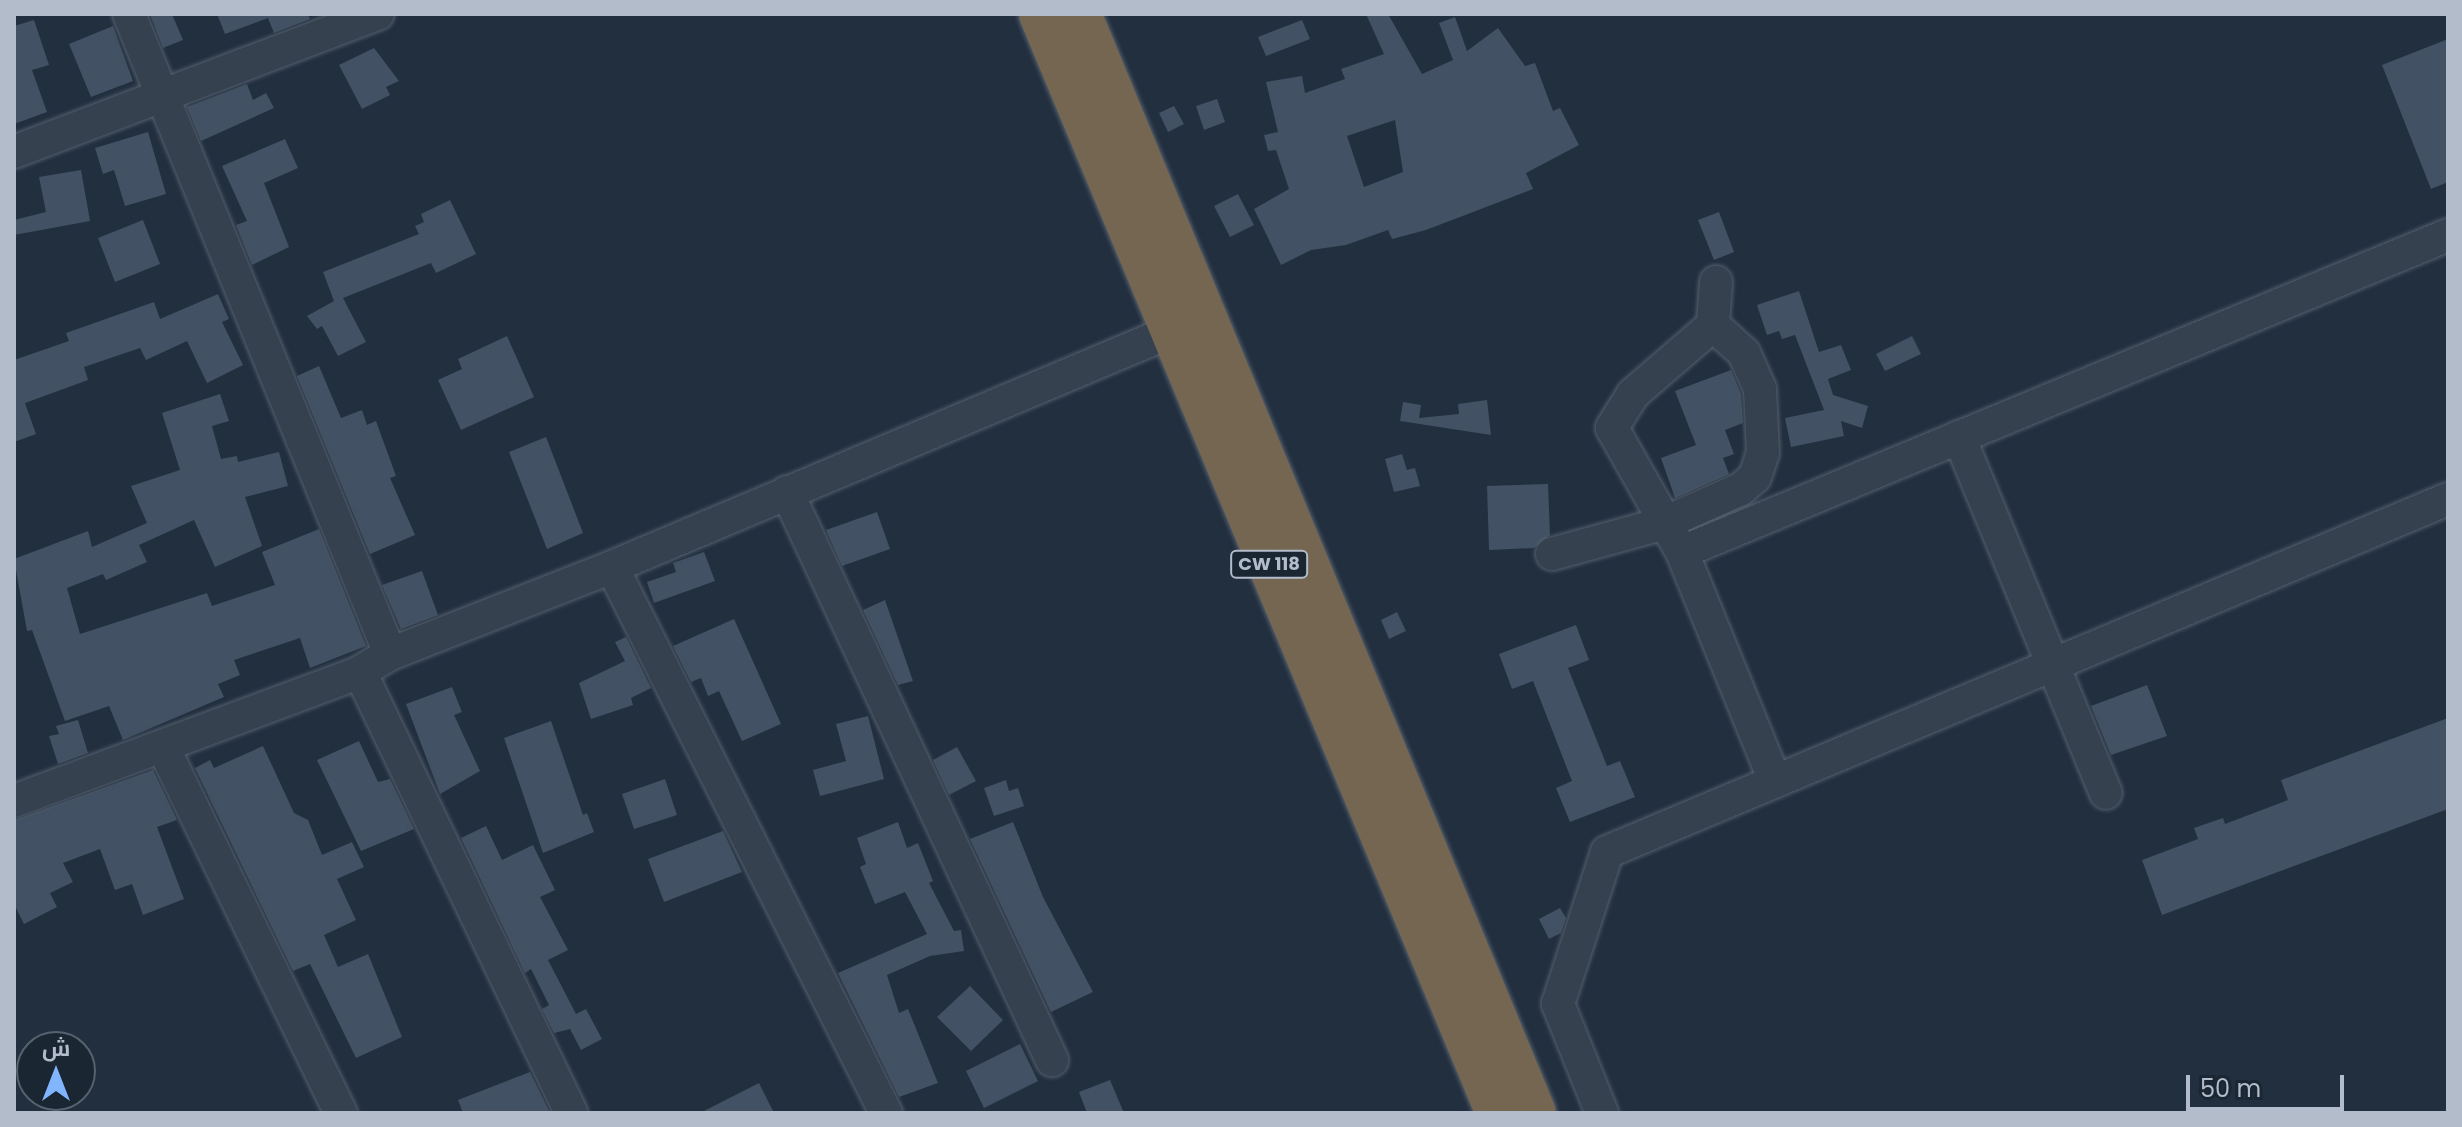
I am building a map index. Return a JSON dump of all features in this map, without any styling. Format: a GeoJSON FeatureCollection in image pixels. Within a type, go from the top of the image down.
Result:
{"type":"FeatureCollection","features":[{"type":"Feature","properties":{"kind":"highway","name":"CW 118"},"geometry":{"type":"LineString","coordinates":[[1041,14],[1498,1113]]}},
{"type":"Feature","properties":{"kind":"highway","name":"CW 118"},"geometry":{"type":"LineString","coordinates":[[1079,14],[1534,1113]]}},
{"type":"Feature","properties":{"kind":"street"},"geometry":{"type":"LineString","coordinates":[[129,14],[390,654]]}},
{"type":"Feature","properties":{"kind":"street"},"geometry":{"type":"LineString","coordinates":[[14,152],[378,14]]}},
{"type":"Feature","properties":{"kind":"street"},"geometry":{"type":"LineString","coordinates":[[1682,552],[2448,235]]}},
{"type":"Feature","properties":{"kind":"street"},"geometry":{"type":"LineString","coordinates":[[1716,282],[1713,325],[1633,394],[1612,428],[1662,524],[1682,552],[1775,781]]}},
{"type":"Feature","properties":{"kind":"street"},"geometry":{"type":"LineString","coordinates":[[1552,554],[1662,524],[1741,489],[1755,477],[1763,453],[1760,389],[1744,353],[1713,325]]}},
{"type":"Feature","properties":{"kind":"street"},"geometry":{"type":"LineString","coordinates":[[14,801],[164,749],[360,672],[390,654],[612,567],[1172,331]]}},
{"type":"Feature","properties":{"kind":"street"},"geometry":{"type":"LineString","coordinates":[[1959,437],[2106,793]]}},
{"type":"Feature","properties":{"kind":"street"},"geometry":{"type":"LineString","coordinates":[[787,492],[1052,1060]]}},
{"type":"Feature","properties":{"kind":"street"},"geometry":{"type":"LineString","coordinates":[[1602,1113],[1558,1004],[1607,852],[2448,499]]}},
{"type":"Feature","properties":{"kind":"street"},"geometry":{"type":"LineString","coordinates":[[612,567],[886,1113]]}},
{"type":"Feature","properties":{"kind":"street"},"geometry":{"type":"LineString","coordinates":[[360,672],[571,1113]]}},
{"type":"Feature","properties":{"kind":"street"},"geometry":{"type":"LineString","coordinates":[[164,749],[341,1113]]}},
{"type":"Feature","properties":{"kind":"building"},"geometry":{"type":"Polygon","coordinates":[[[150,14],[172,14],[183,40],[163,48],[150,14]]]}},
{"type":"Feature","properties":{"kind":"building"},"geometry":{"type":"Polygon","coordinates":[[[217,14],[308,14],[310,19],[274,33],[268,18],[225,34],[217,14]]]}},
{"type":"Feature","properties":{"kind":"building"},"geometry":{"type":"Polygon","coordinates":[[[1366,14],[1388,14],[1422,74],[1453,60],[1439,23],[1455,17],[1467,51],[1498,28],[1525,66],[1535,63],[1553,111],[1560,108],[1579,145],[1526,173],[1533,189],[1426,230],[1392,239],[1388,230],[1346,245],[1311,250],[1281,265],[1254,209],[1289,189],[1276,150],[1268,151],[1264,135],[1278,132],[1266,82],[1302,76],[1305,93],[1345,79],[1341,69],[1384,54],[1366,14]],[[1395,120],[1347,136],[1364,187],[1403,172],[1395,120]]]}},
{"type":"Feature","properties":{"kind":"building"},"geometry":{"type":"Polygon","coordinates":[[[34,20],[49,65],[32,70],[47,112],[14,124],[14,26],[34,20]]]}},
{"type":"Feature","properties":{"kind":"building"},"geometry":{"type":"Polygon","coordinates":[[[1302,20],[1310,39],[1266,56],[1258,37],[1302,20]]]}},
{"type":"Feature","properties":{"kind":"building"},"geometry":{"type":"Polygon","coordinates":[[[113,26],[133,81],[91,97],[69,44],[113,26]]]}},
{"type":"Feature","properties":{"kind":"building"},"geometry":{"type":"Polygon","coordinates":[[[2448,39],[2448,182],[2431,189],[2382,65],[2448,39]]]}},
{"type":"Feature","properties":{"kind":"building"},"geometry":{"type":"Polygon","coordinates":[[[374,48],[399,81],[386,87],[390,95],[362,109],[339,65],[374,48]]]}},
{"type":"Feature","properties":{"kind":"building"},"geometry":{"type":"Polygon","coordinates":[[[247,84],[253,100],[266,93],[274,108],[201,141],[187,107],[247,84]]]}},
{"type":"Feature","properties":{"kind":"building"},"geometry":{"type":"Polygon","coordinates":[[[1217,99],[1225,122],[1204,130],[1196,106],[1217,99]]]}},
{"type":"Feature","properties":{"kind":"building"},"geometry":{"type":"Polygon","coordinates":[[[1174,106],[1184,124],[1168,132],[1159,113],[1174,106]]]}},
{"type":"Feature","properties":{"kind":"building"},"geometry":{"type":"Polygon","coordinates":[[[148,132],[166,194],[125,206],[114,170],[103,174],[95,148],[148,132]]]}},
{"type":"Feature","properties":{"kind":"building"},"geometry":{"type":"Polygon","coordinates":[[[285,139],[298,168],[264,183],[289,247],[252,265],[236,225],[247,221],[222,166],[285,139]]]}},
{"type":"Feature","properties":{"kind":"building"},"geometry":{"type":"Polygon","coordinates":[[[81,170],[90,221],[14,235],[14,220],[46,212],[39,177],[81,170]]]}},
{"type":"Feature","properties":{"kind":"building"},"geometry":{"type":"Polygon","coordinates":[[[1238,194],[1254,225],[1230,237],[1214,206],[1238,194]]]}},
{"type":"Feature","properties":{"kind":"building"},"geometry":{"type":"Polygon","coordinates":[[[450,200],[476,254],[436,273],[431,263],[343,298],[366,342],[338,356],[322,326],[317,329],[307,316],[334,301],[323,272],[419,234],[415,226],[424,222],[421,214],[450,200]]]}},
{"type":"Feature","properties":{"kind":"building"},"geometry":{"type":"Polygon","coordinates":[[[1719,212],[1734,252],[1714,260],[1698,220],[1719,212]]]}},
{"type":"Feature","properties":{"kind":"building"},"geometry":{"type":"Polygon","coordinates":[[[143,220],[160,264],[115,282],[98,238],[143,220]]]}},
{"type":"Feature","properties":{"kind":"building"},"geometry":{"type":"Polygon","coordinates":[[[1799,291],[1819,352],[1841,345],[1851,370],[1828,379],[1833,395],[1868,406],[1862,428],[1841,421],[1844,436],[1791,447],[1785,418],[1824,410],[1795,335],[1782,339],[1779,331],[1767,335],[1757,305],[1799,291]]]}},
{"type":"Feature","properties":{"kind":"building"},"geometry":{"type":"Polygon","coordinates":[[[218,294],[229,319],[222,322],[243,365],[207,383],[187,341],[146,360],[140,348],[84,367],[88,380],[25,403],[36,434],[14,442],[14,360],[69,341],[66,333],[154,302],[160,319],[218,294]]]}},
{"type":"Feature","properties":{"kind":"building"},"geometry":{"type":"Polygon","coordinates":[[[507,336],[534,397],[461,430],[438,380],[462,369],[458,359],[507,336]]]}},
{"type":"Feature","properties":{"kind":"building"},"geometry":{"type":"Polygon","coordinates":[[[1912,336],[1921,354],[1885,371],[1876,354],[1912,336]]]}},
{"type":"Feature","properties":{"kind":"building"},"geometry":{"type":"Polygon","coordinates":[[[319,366],[341,418],[362,410],[367,425],[376,421],[396,476],[390,478],[415,535],[370,554],[297,376],[319,366]]]}},
{"type":"Feature","properties":{"kind":"building"},"geometry":{"type":"Polygon","coordinates":[[[1731,370],[1741,394],[1743,423],[1725,430],[1734,454],[1723,458],[1729,474],[1675,498],[1661,458],[1696,445],[1675,391],[1731,370]]]}},
{"type":"Feature","properties":{"kind":"building"},"geometry":{"type":"Polygon","coordinates":[[[220,394],[229,421],[212,426],[221,459],[237,456],[238,462],[279,452],[288,486],[245,497],[262,546],[215,567],[194,520],[139,545],[147,562],[106,580],[103,574],[67,588],[80,634],[207,593],[212,606],[275,585],[262,552],[319,529],[366,646],[310,668],[300,638],[234,660],[240,675],[218,684],[224,697],[123,740],[109,706],[65,721],[32,630],[27,631],[14,559],[88,531],[92,547],[147,523],[131,486],[180,470],[162,413],[220,394]]]}},
{"type":"Feature","properties":{"kind":"building"},"geometry":{"type":"Polygon","coordinates":[[[1487,400],[1491,435],[1400,421],[1403,402],[1421,405],[1419,418],[1459,414],[1458,404],[1487,400]]]}},
{"type":"Feature","properties":{"kind":"building"},"geometry":{"type":"Polygon","coordinates":[[[546,437],[583,533],[547,549],[509,452],[546,437]]]}},
{"type":"Feature","properties":{"kind":"building"},"geometry":{"type":"Polygon","coordinates":[[[1402,454],[1407,470],[1415,468],[1420,486],[1394,492],[1385,459],[1402,454]]]}},
{"type":"Feature","properties":{"kind":"building"},"geometry":{"type":"Polygon","coordinates":[[[1548,484],[1550,535],[1534,548],[1489,550],[1487,486],[1548,484]]]}},
{"type":"Feature","properties":{"kind":"building"},"geometry":{"type":"Polygon","coordinates":[[[877,512],[890,549],[842,566],[826,530],[877,512]]]}},
{"type":"Feature","properties":{"kind":"building"},"geometry":{"type":"Polygon","coordinates":[[[704,552],[715,581],[654,603],[647,582],[676,572],[673,563],[704,552]]]}},
{"type":"Feature","properties":{"kind":"building"},"geometry":{"type":"Polygon","coordinates":[[[422,571],[438,615],[401,629],[382,585],[422,571]]]}},
{"type":"Feature","properties":{"kind":"building"},"geometry":{"type":"Polygon","coordinates":[[[885,600],[913,681],[898,685],[863,610],[885,600]]]}},
{"type":"Feature","properties":{"kind":"building"},"geometry":{"type":"Polygon","coordinates":[[[1397,612],[1406,631],[1389,639],[1381,620],[1397,612]]]}},
{"type":"Feature","properties":{"kind":"building"},"geometry":{"type":"Polygon","coordinates":[[[734,619],[781,724],[742,741],[719,691],[708,696],[701,678],[691,682],[673,646],[734,619]]]}},
{"type":"Feature","properties":{"kind":"building"},"geometry":{"type":"Polygon","coordinates":[[[1576,625],[1589,660],[1568,668],[1607,766],[1620,761],[1635,797],[1570,822],[1556,788],[1572,781],[1533,681],[1512,689],[1499,654],[1576,625]]]}},
{"type":"Feature","properties":{"kind":"building"},"geometry":{"type":"Polygon","coordinates":[[[626,637],[651,688],[631,698],[633,705],[591,719],[579,683],[625,661],[615,642],[626,637]]]}},
{"type":"Feature","properties":{"kind":"building"},"geometry":{"type":"Polygon","coordinates":[[[2147,685],[2167,736],[2111,755],[2091,706],[2147,685]]]}},
{"type":"Feature","properties":{"kind":"building"},"geometry":{"type":"Polygon","coordinates":[[[452,687],[462,712],[454,715],[480,771],[440,794],[406,704],[452,687]]]}},
{"type":"Feature","properties":{"kind":"building"},"geometry":{"type":"Polygon","coordinates":[[[868,716],[884,779],[820,796],[813,770],[846,761],[836,724],[868,716]]]}},
{"type":"Feature","properties":{"kind":"building"},"geometry":{"type":"Polygon","coordinates":[[[2448,718],[2448,809],[2162,915],[2142,860],[2198,839],[2194,828],[2223,818],[2225,824],[2288,800],[2281,780],[2448,718]]]}},
{"type":"Feature","properties":{"kind":"building"},"geometry":{"type":"Polygon","coordinates":[[[78,720],[88,753],[58,764],[49,736],[59,734],[56,726],[78,720]]]}},
{"type":"Feature","properties":{"kind":"building"},"geometry":{"type":"Polygon","coordinates":[[[551,721],[583,815],[587,813],[594,832],[543,853],[504,738],[551,721]]]}},
{"type":"Feature","properties":{"kind":"building"},"geometry":{"type":"Polygon","coordinates":[[[359,741],[378,782],[390,779],[414,829],[361,851],[317,760],[359,741]]]}},
{"type":"Feature","properties":{"kind":"building"},"geometry":{"type":"Polygon","coordinates":[[[263,746],[294,813],[308,820],[322,855],[352,842],[364,867],[337,879],[356,920],[324,935],[338,967],[368,954],[402,1037],[356,1058],[310,964],[293,971],[195,768],[210,760],[214,768],[263,746]]]}},
{"type":"Feature","properties":{"kind":"building"},"geometry":{"type":"Polygon","coordinates":[[[957,747],[976,781],[949,795],[933,760],[957,747]]]}},
{"type":"Feature","properties":{"kind":"building"},"geometry":{"type":"Polygon","coordinates":[[[153,770],[177,820],[157,827],[184,899],[143,915],[132,884],[115,890],[100,849],[63,863],[73,882],[50,893],[57,907],[24,924],[14,904],[14,820],[153,770]]]}},
{"type":"Feature","properties":{"kind":"building"},"geometry":{"type":"Polygon","coordinates":[[[665,779],[677,815],[634,829],[622,794],[665,779]]]}},
{"type":"Feature","properties":{"kind":"building"},"geometry":{"type":"Polygon","coordinates":[[[1006,780],[1009,791],[1018,788],[1024,806],[994,816],[984,788],[1006,780]]]}},
{"type":"Feature","properties":{"kind":"building"},"geometry":{"type":"Polygon","coordinates":[[[898,822],[907,848],[918,843],[933,881],[929,883],[954,931],[961,930],[964,951],[930,956],[887,975],[899,1013],[908,1009],[938,1083],[899,1097],[838,973],[927,934],[905,892],[875,904],[860,867],[866,864],[857,838],[898,822]]]}},
{"type":"Feature","properties":{"kind":"building"},"geometry":{"type":"Polygon","coordinates":[[[1013,822],[1043,897],[1093,992],[1051,1012],[970,839],[1013,822]]]}},
{"type":"Feature","properties":{"kind":"building"},"geometry":{"type":"Polygon","coordinates":[[[486,826],[502,860],[533,845],[555,890],[540,897],[568,950],[548,960],[576,1014],[586,1009],[602,1039],[581,1050],[570,1029],[554,1033],[542,1009],[549,1005],[531,969],[525,973],[461,838],[486,826]]]}},
{"type":"Feature","properties":{"kind":"building"},"geometry":{"type":"Polygon","coordinates":[[[723,831],[742,872],[664,902],[648,859],[723,831]]]}},
{"type":"Feature","properties":{"kind":"building"},"geometry":{"type":"Polygon","coordinates":[[[1560,908],[1566,918],[1561,933],[1549,939],[1539,919],[1560,908]]]}},
{"type":"Feature","properties":{"kind":"building"},"geometry":{"type":"Polygon","coordinates":[[[970,986],[1003,1020],[971,1051],[937,1017],[970,986]]]}},
{"type":"Feature","properties":{"kind":"building"},"geometry":{"type":"Polygon","coordinates":[[[1020,1044],[1038,1081],[984,1108],[966,1071],[1020,1044]]]}},
{"type":"Feature","properties":{"kind":"building"},"geometry":{"type":"Polygon","coordinates":[[[530,1072],[550,1113],[463,1113],[458,1100],[530,1072]]]}},
{"type":"Feature","properties":{"kind":"building"},"geometry":{"type":"Polygon","coordinates":[[[1110,1080],[1124,1113],[1087,1113],[1079,1092],[1110,1080]]]}},
{"type":"Feature","properties":{"kind":"building"},"geometry":{"type":"Polygon","coordinates":[[[759,1083],[774,1113],[700,1113],[759,1083]]]}}]}
